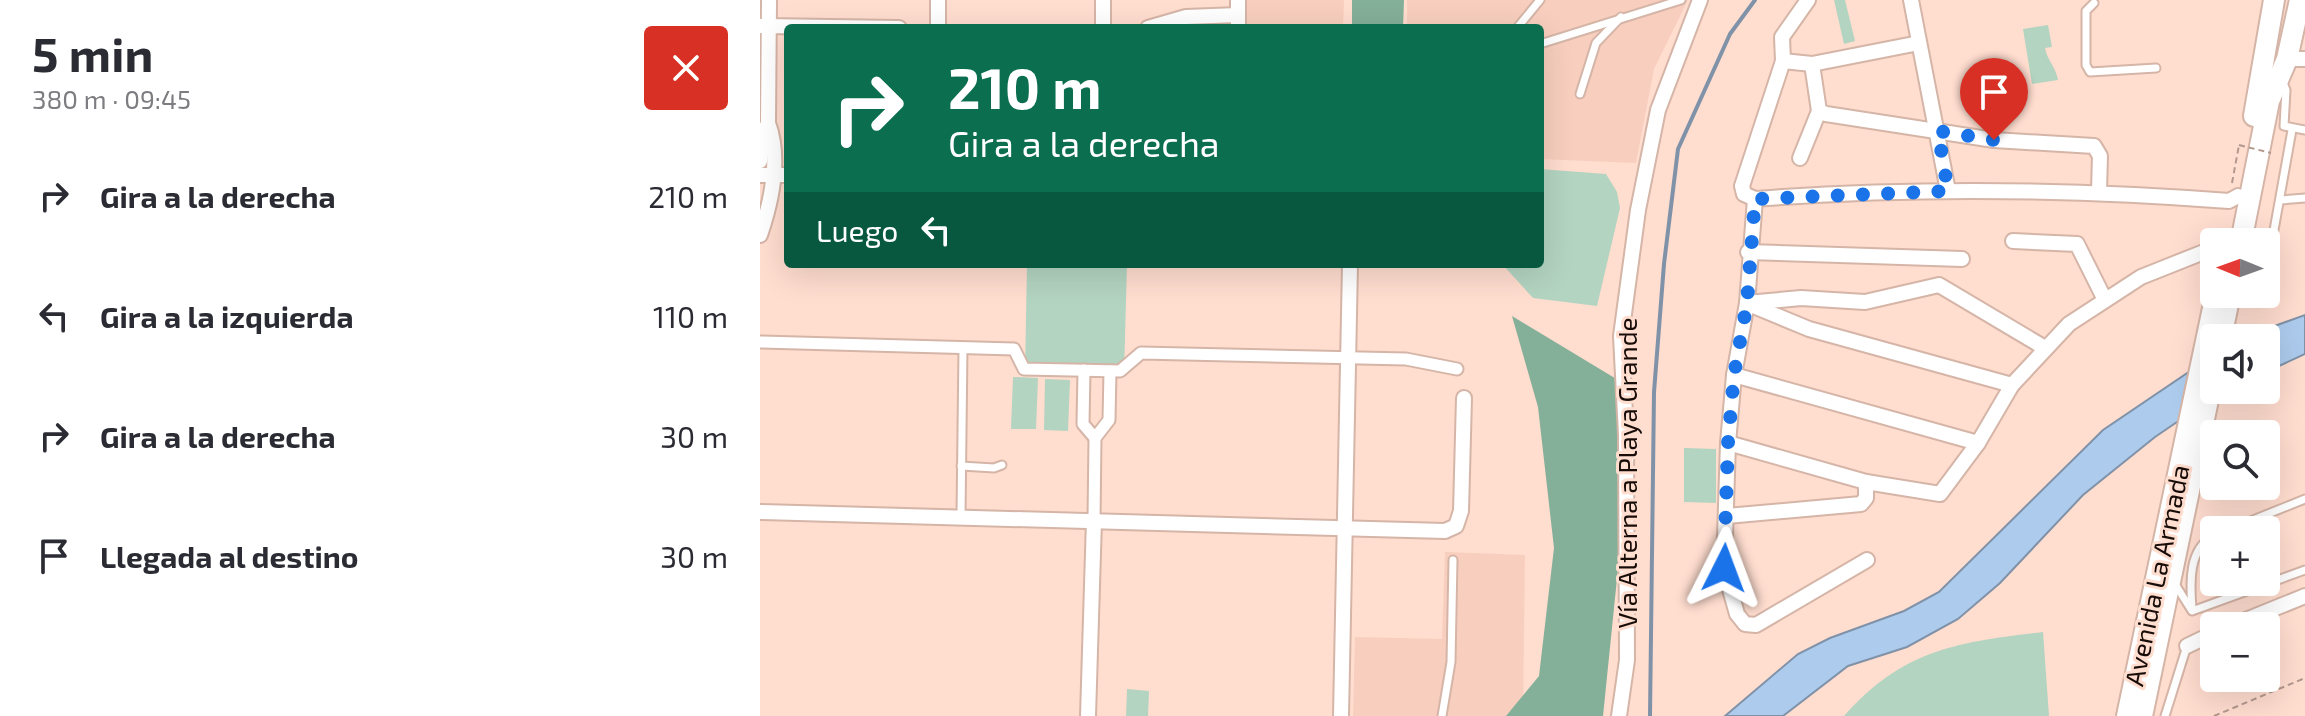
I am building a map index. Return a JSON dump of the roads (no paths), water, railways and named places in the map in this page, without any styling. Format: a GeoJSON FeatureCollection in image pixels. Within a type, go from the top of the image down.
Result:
{"type":"FeatureCollection","features":[{"type":"Feature","properties":{"kind":"main road"},"geometry":{"type":"LineString","coordinates":[[2232,228],[2264,97],[2261,61],[2274,0]]}},
{"type":"Feature","properties":{"kind":"main road"},"geometry":{"type":"LineString","coordinates":[[2285,67],[2288,0]]}},
{"type":"Feature","properties":{"kind":"main road"},"geometry":{"type":"LineString","coordinates":[[2230,228],[2234,198],[2264,97],[2285,67],[2300,0]]}},
{"type":"Feature","properties":{"kind":"main road","name":"Avenida La Armada"},"geometry":{"type":"LineString","coordinates":[[2142,716],[2171,579],[2169,550],[2213,308]]}},
{"type":"Feature","properties":{"kind":"main road","name":"Avenida La Armada"},"geometry":{"type":"LineString","coordinates":[[2127,716],[2206,404]]}},
{"type":"Feature","properties":{"kind":"street"},"geometry":{"type":"LineString","coordinates":[[760,235],[774,175],[765,157],[774,139],[764,131],[764,26],[769,0]]}},
{"type":"Feature","properties":{"kind":"street"},"geometry":{"type":"LineString","coordinates":[[938,0],[938,24]]}},
{"type":"Feature","properties":{"kind":"street"},"geometry":{"type":"LineString","coordinates":[[1103,0],[1103,24]]}},
{"type":"Feature","properties":{"kind":"street","name":"Vía Alterna a Playa Grande"},"geometry":{"type":"LineString","coordinates":[[1619,716],[1627,660],[1626,435],[1621,336],[1638,210],[1658,110],[1700,0]]}},
{"type":"Feature","properties":{"kind":"street"},"geometry":{"type":"LineString","coordinates":[[1808,0],[1782,37],[1783,61],[1742,186],[1744,194],[1755,199],[1948,191],[2099,191],[2234,198]]}},
{"type":"Feature","properties":{"kind":"street"},"geometry":{"type":"LineString","coordinates":[[1911,0],[1948,191]]}},
{"type":"Feature","properties":{"kind":"street"},"geometry":{"type":"LineString","coordinates":[[1162,24],[1186,17],[1238,14]]}},
{"type":"Feature","properties":{"kind":"street"},"geometry":{"type":"LineString","coordinates":[[764,26],[784,26]]}},
{"type":"Feature","properties":{"kind":"street"},"geometry":{"type":"LineString","coordinates":[[1783,61],[1812,64],[1919,43]]}},
{"type":"Feature","properties":{"kind":"street"},"geometry":{"type":"LineString","coordinates":[[1800,158],[1819,111],[1812,64]]}},
{"type":"Feature","properties":{"kind":"street"},"geometry":{"type":"LineString","coordinates":[[1819,111],[1994,140],[2094,146],[2100,156],[2099,191]]}},
{"type":"Feature","properties":{"kind":"street"},"geometry":{"type":"LineString","coordinates":[[1755,199],[1748,252],[1747,303],[1734,375],[1728,443],[1724,568],[1737,614],[1745,624],[1756,625],[1867,560]]}},
{"type":"Feature","properties":{"kind":"street"},"geometry":{"type":"LineString","coordinates":[[2013,241],[2077,244],[2104,298]]}},
{"type":"Feature","properties":{"kind":"street"},"geometry":{"type":"LineString","coordinates":[[1748,252],[1962,259]]}},
{"type":"Feature","properties":{"kind":"street"},"geometry":{"type":"LineString","coordinates":[[1728,443],[1866,482],[1940,494],[1978,443],[2012,385],[2069,324],[2104,298],[2141,277],[2200,254]]}},
{"type":"Feature","properties":{"kind":"street"},"geometry":{"type":"LineString","coordinates":[[1939,285],[1942,257]]}},
{"type":"Feature","properties":{"kind":"street"},"geometry":{"type":"LineString","coordinates":[[1341,716],[1350,268]]}},
{"type":"Feature","properties":{"kind":"street"},"geometry":{"type":"LineString","coordinates":[[1747,303],[1801,298],[1865,302],[1939,285],[2045,348]]}},
{"type":"Feature","properties":{"kind":"street"},"geometry":{"type":"LineString","coordinates":[[1747,303],[1809,329],[2012,385]]}},
{"type":"Feature","properties":{"kind":"street"},"geometry":{"type":"LineString","coordinates":[[760,342],[1014,349],[1024,369],[1120,371],[1141,353],[1406,359],[1457,369]]}},
{"type":"Feature","properties":{"kind":"street"},"geometry":{"type":"LineString","coordinates":[[1084,370],[1083,424],[1095,438]]}},
{"type":"Feature","properties":{"kind":"street"},"geometry":{"type":"LineString","coordinates":[[1088,716],[1095,438],[1109,420],[1110,371]]}},
{"type":"Feature","properties":{"kind":"street"},"geometry":{"type":"LineString","coordinates":[[1734,375],[1978,443]]}},
{"type":"Feature","properties":{"kind":"street"},"geometry":{"type":"LineString","coordinates":[[760,512],[961,515],[1445,531],[1456,526],[1461,511],[1464,398]]}},
{"type":"Feature","properties":{"kind":"street"},"geometry":{"type":"LineString","coordinates":[[1727,516],[1861,504],[1866,498],[1866,482]]}},
{"type":"Feature","properties":{"kind":"street"},"geometry":{"type":"LineString","coordinates":[[2266,612],[2305,596]]}},
{"type":"Feature","properties":{"kind":"street"},"geometry":{"type":"LineString","coordinates":[[2187,646],[2200,640]]}},
{"type":"Feature","properties":{"kind":"lane"},"geometry":{"type":"LineString","coordinates":[[1520,24],[1540,0]]}},
{"type":"Feature","properties":{"kind":"lane"},"geometry":{"type":"LineString","coordinates":[[1544,43],[1622,15],[1681,0]]}},
{"type":"Feature","properties":{"kind":"lane"},"geometry":{"type":"LineString","coordinates":[[2094,3],[2086,11],[2086,65],[2090,72],[2156,68]]}},
{"type":"Feature","properties":{"kind":"lane"},"geometry":{"type":"LineString","coordinates":[[1580,94],[1596,43],[1622,15]]}},
{"type":"Feature","properties":{"kind":"lane"},"geometry":{"type":"LineString","coordinates":[[2285,67],[2284,126],[2292,130],[2305,130]]}},
{"type":"Feature","properties":{"kind":"lane"},"geometry":{"type":"LineString","coordinates":[[2275,228],[2292,130]]}},
{"type":"Feature","properties":{"kind":"lane"},"geometry":{"type":"LineString","coordinates":[[2281,200],[2305,198]]}},
{"type":"Feature","properties":{"kind":"lane"},"geometry":{"type":"LineString","coordinates":[[961,515],[963,348]]}},
{"type":"Feature","properties":{"kind":"lane"},"geometry":{"type":"LineString","coordinates":[[961,466],[994,468],[1002,465]]}},
{"type":"Feature","properties":{"kind":"lane"},"geometry":{"type":"LineString","coordinates":[[2263,516],[2305,499]]}},
{"type":"Feature","properties":{"kind":"lane"},"geometry":{"type":"LineString","coordinates":[[2192,611],[2190,584],[2195,557],[2200,551]]}},
{"type":"Feature","properties":{"kind":"lane"},"geometry":{"type":"LineString","coordinates":[[1442,716],[1451,662],[1453,560]]}},
{"type":"Feature","properties":{"kind":"lane"},"geometry":{"type":"LineString","coordinates":[[2192,611],[2305,570]]}},
{"type":"Feature","properties":{"kind":"lane"},"geometry":{"type":"LineString","coordinates":[[2171,579],[2192,611]]}},
{"type":"Feature","properties":{"kind":"lane"},"geometry":{"type":"LineString","coordinates":[[2165,716],[2187,646]]}},
{"type":"Feature","properties":{"kind":"water"},"geometry":{"type":"Polygon","coordinates":[[[2305,315],[2305,354],[2280,366],[2280,324],[2305,315]]]}},
{"type":"Feature","properties":{"kind":"water"},"geometry":{"type":"Polygon","coordinates":[[[2200,364],[2200,404],[2203,404],[2155,437],[2083,495],[2000,583],[1958,619],[1907,647],[1848,666],[1783,716],[1725,716],[1798,654],[1830,638],[1904,611],[1939,592],[2103,430],[2200,364]]]}},
{"type":"Feature","properties":{"kind":"waterway"},"geometry":{"type":"LineString","coordinates":[[1650,716],[1654,392],[1664,264],[1678,149],[1730,34],[1755,0]]}}]}
